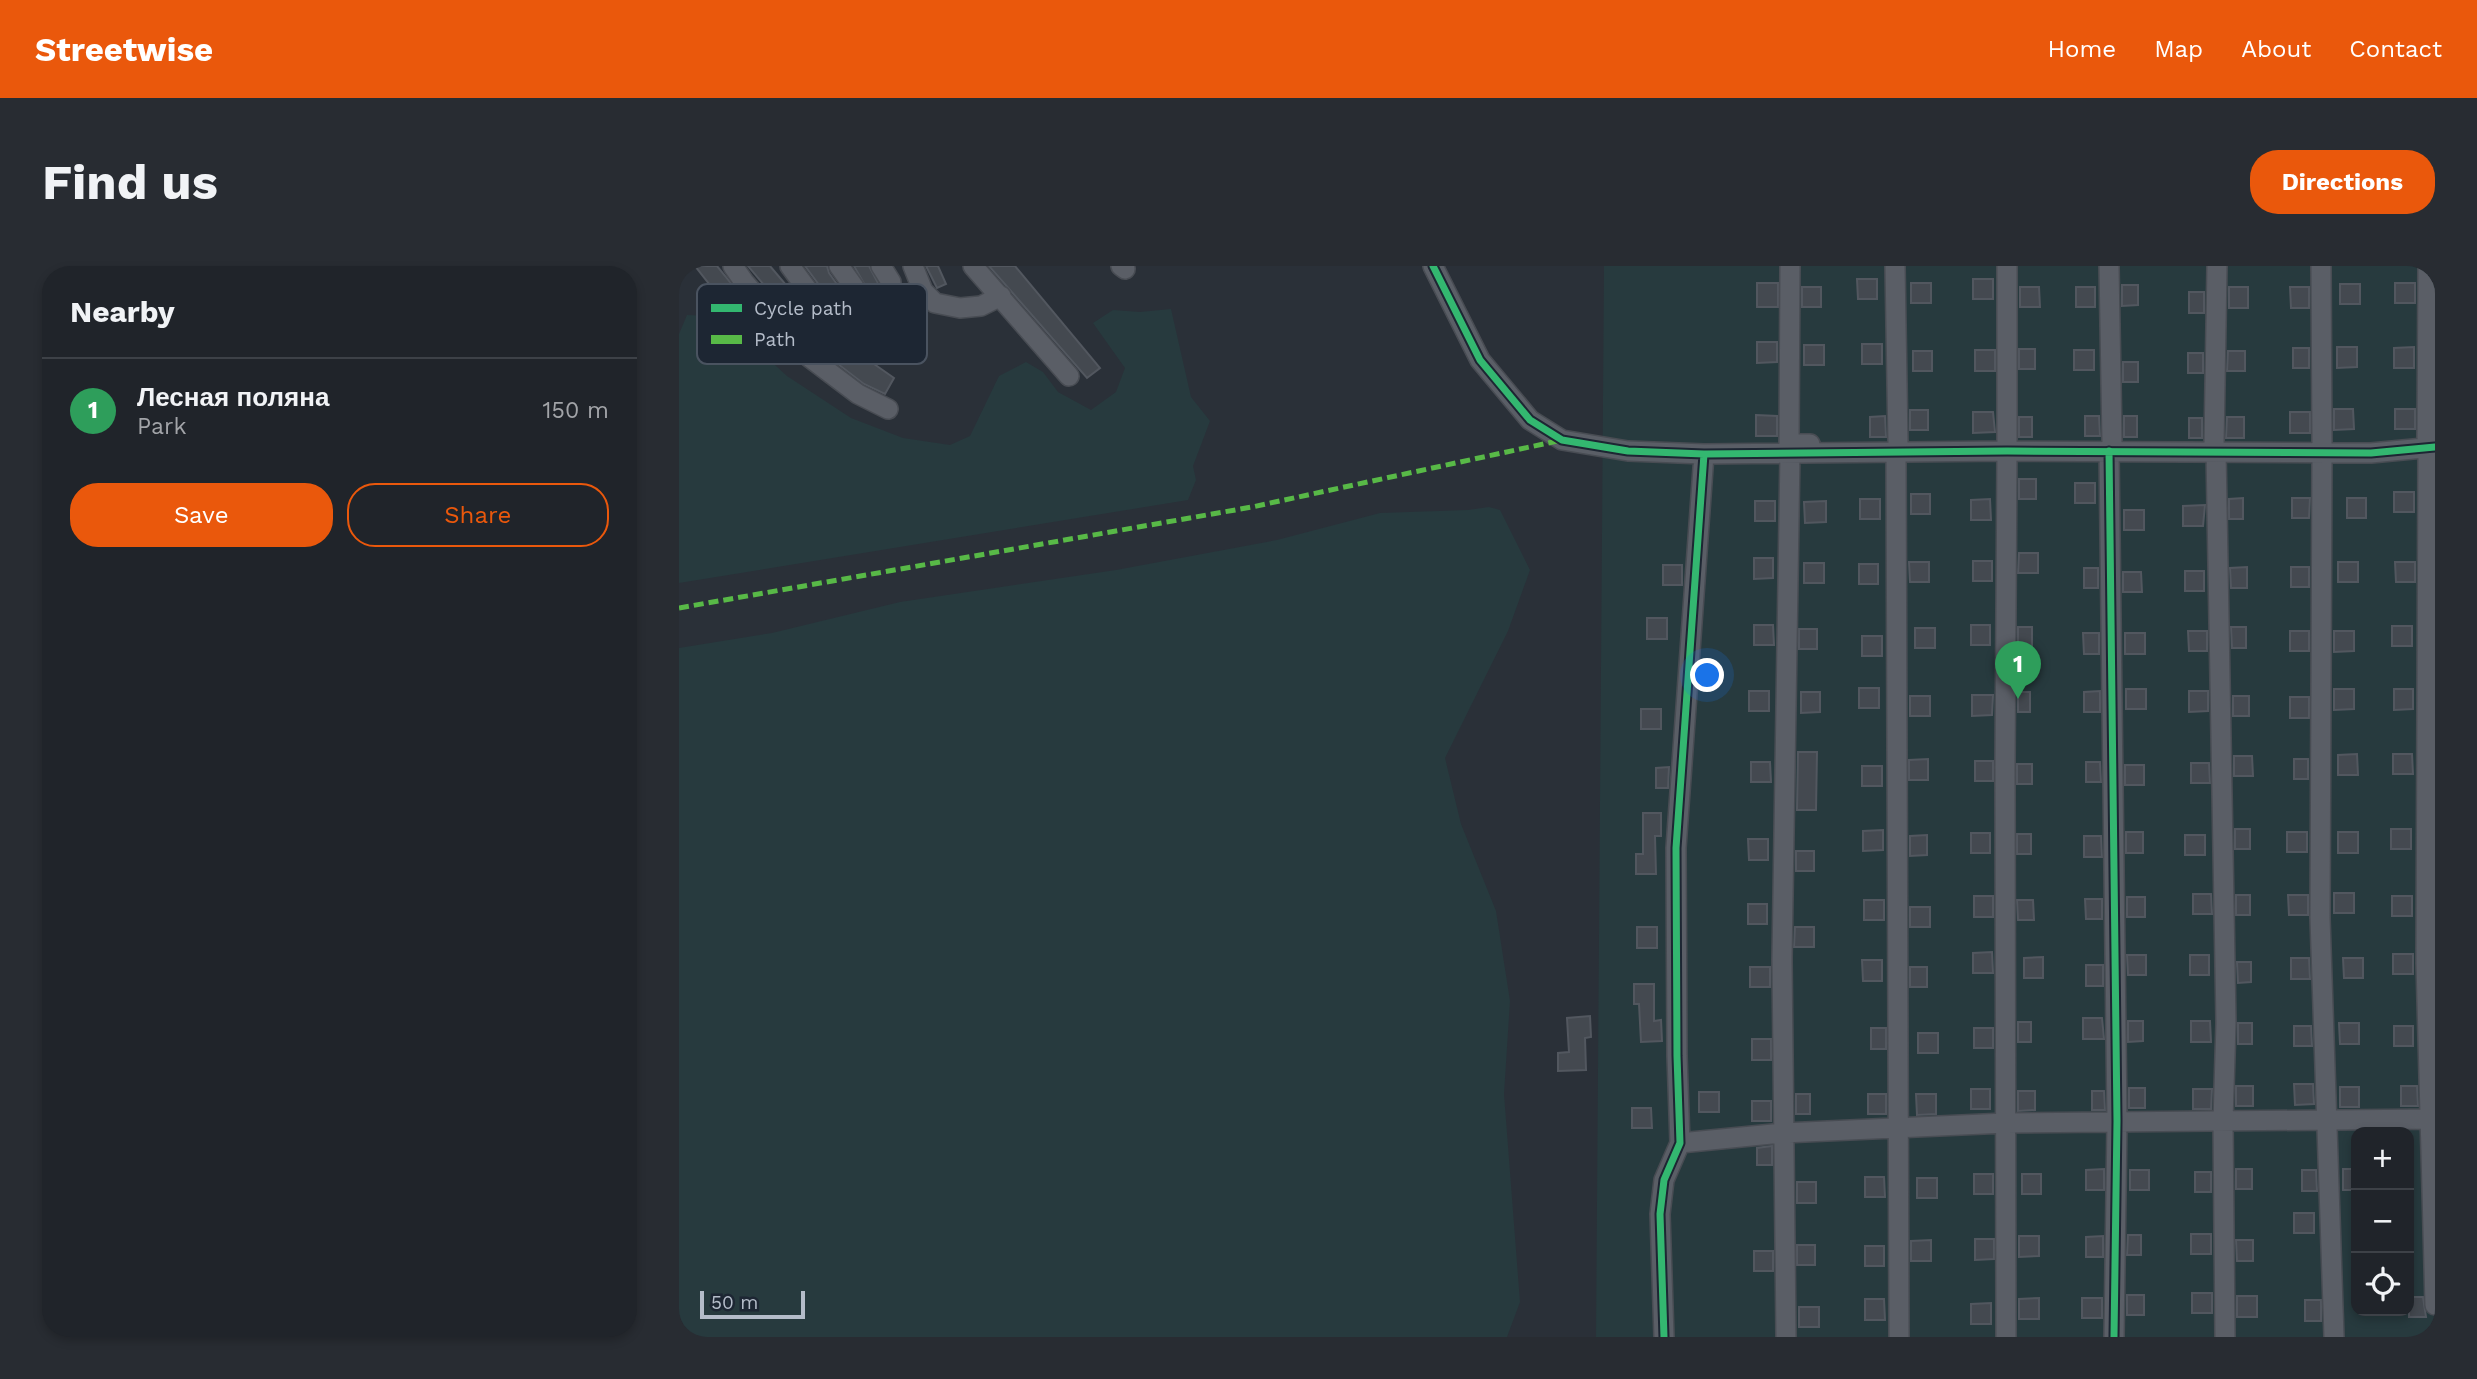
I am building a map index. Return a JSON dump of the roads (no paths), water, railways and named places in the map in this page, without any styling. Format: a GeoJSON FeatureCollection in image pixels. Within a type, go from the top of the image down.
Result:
{"type":"FeatureCollection","features":[{"type":"Feature","properties":{"kind":"street"},"geometry":{"type":"LineString","coordinates":[[733,266],[746,284]]}},
{"type":"Feature","properties":{"kind":"street"},"geometry":{"type":"LineString","coordinates":[[790,266],[803,284]]}},
{"type":"Feature","properties":{"kind":"street"},"geometry":{"type":"LineString","coordinates":[[839,266],[852,284]]}},
{"type":"Feature","properties":{"kind":"street"},"geometry":{"type":"LineString","coordinates":[[913,266],[920,284]]}},
{"type":"Feature","properties":{"kind":"street"},"geometry":{"type":"LineString","coordinates":[[973,266],[1069,376]]}},
{"type":"Feature","properties":{"kind":"street"},"geometry":{"type":"LineString","coordinates":[[1433,266],[1480,360],[1530,420],[1562,440],[1627,451],[1704,454],[2007,447],[2215,447],[2322,449],[2371,453],[2431,443]]}},
{"type":"Feature","properties":{"kind":"street"},"geometry":{"type":"LineString","coordinates":[[1790,266],[1789,444],[1897,448]]}},
{"type":"Feature","properties":{"kind":"street"},"geometry":{"type":"LineString","coordinates":[[1895,266],[1899,1337]]}},
{"type":"Feature","properties":{"kind":"street"},"geometry":{"type":"LineString","coordinates":[[2006,1337],[2007,266]]}},
{"type":"Feature","properties":{"kind":"street"},"geometry":{"type":"LineString","coordinates":[[2109,266],[2117,1121],[2114,1337]]}},
{"type":"Feature","properties":{"kind":"street"},"geometry":{"type":"LineString","coordinates":[[2217,266],[2215,447],[2226,1023],[2223,1121],[2225,1337]]}},
{"type":"Feature","properties":{"kind":"street"},"geometry":{"type":"LineString","coordinates":[[2321,266],[2320,918],[2334,1337]]}},
{"type":"Feature","properties":{"kind":"street"},"geometry":{"type":"LineString","coordinates":[[2428,266],[2431,443],[2426,950],[2433,1119],[2435,1305]]}},
{"type":"Feature","properties":{"kind":"street"},"geometry":{"type":"LineString","coordinates":[[927,295],[935,303],[960,307],[981,306],[1001,296]]}},
{"type":"Feature","properties":{"kind":"street"},"geometry":{"type":"LineString","coordinates":[[818,364],[858,394],[888,410]]}},
{"type":"Feature","properties":{"kind":"street"},"geometry":{"type":"LineString","coordinates":[[1786,1337],[1782,960],[1790,453]]}},
{"type":"Feature","properties":{"kind":"street"},"geometry":{"type":"LineString","coordinates":[[1664,1337],[1660,1214],[1664,1180],[1680,1143],[1676,848],[1704,454]]}},
{"type":"Feature","properties":{"kind":"street"},"geometry":{"type":"LineString","coordinates":[[1680,1143],[1783,1133],[2006,1123],[2433,1119]]}},
{"type":"Feature","properties":{"kind":"place","name":"Лесная поляна"},"geometry":{"type":"Point","coordinates":[2018,699]}}]}
